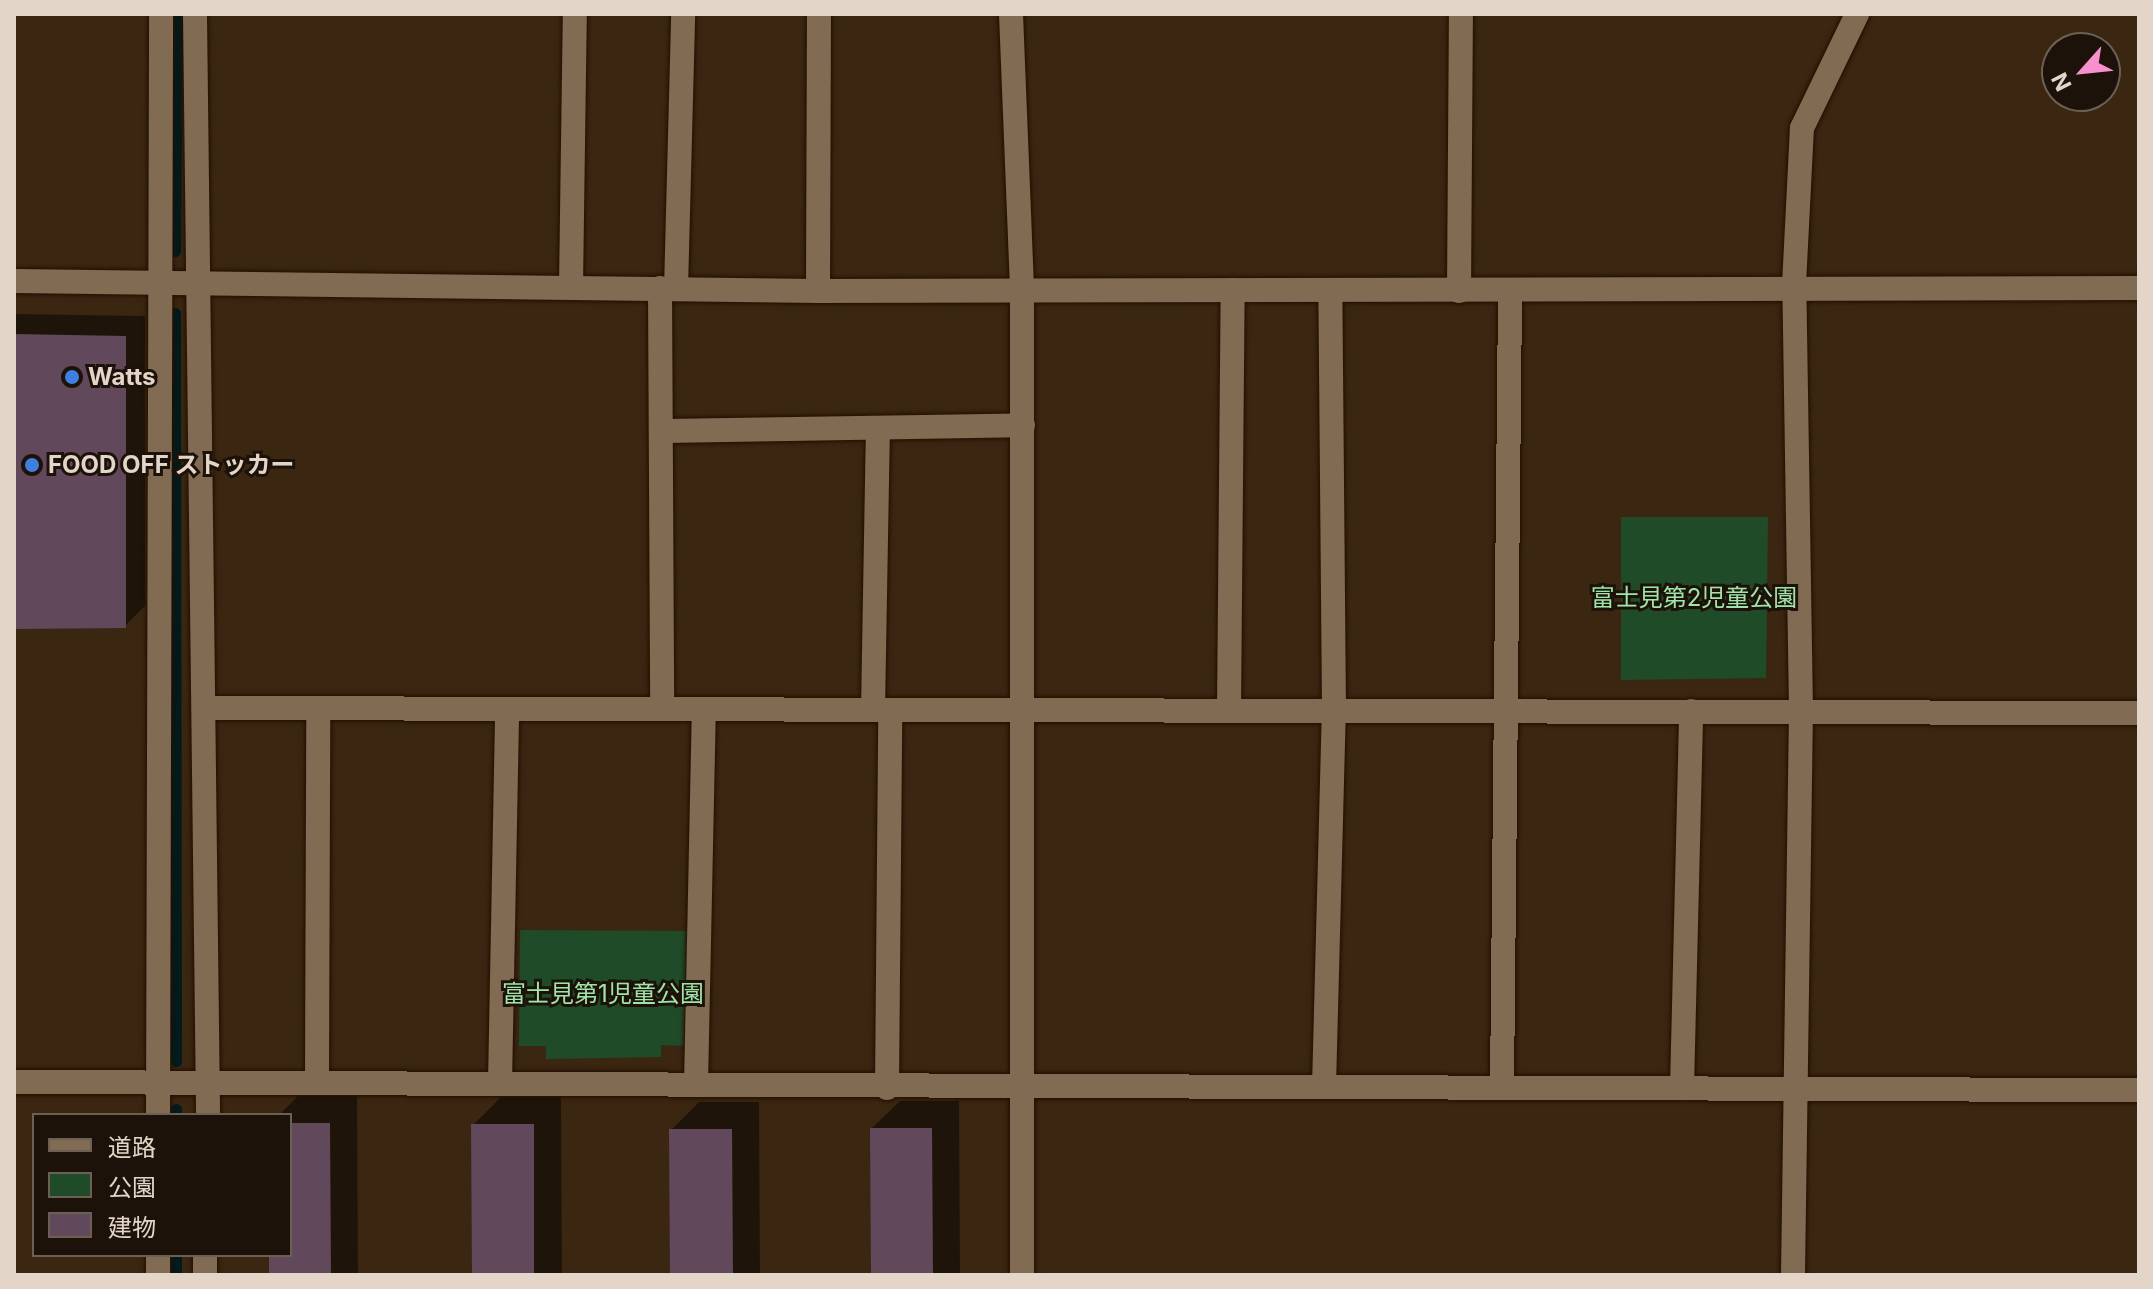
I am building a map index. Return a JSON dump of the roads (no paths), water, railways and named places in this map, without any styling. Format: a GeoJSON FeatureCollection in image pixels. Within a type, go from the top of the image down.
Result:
{"type":"FeatureCollection","features":[{"type":"Feature","properties":{"kind":"street"},"geometry":{"type":"LineString","coordinates":[[158,1113],[161,14]]}},
{"type":"Feature","properties":{"kind":"street"},"geometry":{"type":"LineString","coordinates":[[195,14],[197,281],[208,708],[208,1113]]}},
{"type":"Feature","properties":{"kind":"street"},"geometry":{"type":"LineString","coordinates":[[571,287],[575,14]]}},
{"type":"Feature","properties":{"kind":"street"},"geometry":{"type":"LineString","coordinates":[[662,709],[661,431],[683,14]]}},
{"type":"Feature","properties":{"kind":"street"},"geometry":{"type":"LineString","coordinates":[[818,291],[819,14]]}},
{"type":"Feature","properties":{"kind":"street"},"geometry":{"type":"LineString","coordinates":[[1011,14],[1022,286],[1022,1275]]}},
{"type":"Feature","properties":{"kind":"street"},"geometry":{"type":"LineString","coordinates":[[1459,291],[1461,14]]}},
{"type":"Feature","properties":{"kind":"street"},"geometry":{"type":"LineString","coordinates":[[1793,1275],[1793,1089],[1801,711],[1794,285],[1802,128],[1857,14]]}},
{"type":"Feature","properties":{"kind":"street"},"geometry":{"type":"LineString","coordinates":[[14,281],[818,291],[1022,286],[1330,291],[1794,285],[2139,288]]}},
{"type":"Feature","properties":{"kind":"street"},"geometry":{"type":"LineString","coordinates":[[1229,711],[1233,290]]}},
{"type":"Feature","properties":{"kind":"street"},"geometry":{"type":"LineString","coordinates":[[1502,1087],[1510,290]]}},
{"type":"Feature","properties":{"kind":"street"},"geometry":{"type":"LineString","coordinates":[[1324,1087],[1334,710],[1330,291]]}},
{"type":"Feature","properties":{"kind":"street"},"geometry":{"type":"LineString","coordinates":[[661,431],[1023,425]]}},
{"type":"Feature","properties":{"kind":"street"},"geometry":{"type":"LineString","coordinates":[[878,428],[887,1088]]}},
{"type":"Feature","properties":{"kind":"street"},"geometry":{"type":"LineString","coordinates":[[208,708],[2139,713]]}},
{"type":"Feature","properties":{"kind":"street"},"geometry":{"type":"LineString","coordinates":[[317,1080],[318,708]]}},
{"type":"Feature","properties":{"kind":"street"},"geometry":{"type":"LineString","coordinates":[[500,1083],[507,709]]}},
{"type":"Feature","properties":{"kind":"street"},"geometry":{"type":"LineString","coordinates":[[696,1085],[704,710]]}},
{"type":"Feature","properties":{"kind":"street"},"geometry":{"type":"LineString","coordinates":[[1682,1088],[1691,711]]}},
{"type":"Feature","properties":{"kind":"street"},"geometry":{"type":"LineString","coordinates":[[14,1082],[317,1080],[887,1088],[1023,1085],[2139,1090]]}},
{"type":"Feature","properties":{"kind":"waterway"},"geometry":{"type":"LineString","coordinates":[[175,251],[177,14]]}},
{"type":"Feature","properties":{"kind":"waterway"},"geometry":{"type":"LineString","coordinates":[[175,313],[176,1061]]}},
{"type":"Feature","properties":{"kind":"waterway"},"geometry":{"type":"LineString","coordinates":[[176,1257],[176,1275]]}},
{"type":"Feature","properties":{"kind":"place","name":"Watts"},"geometry":{"type":"Point","coordinates":[72,377]}},
{"type":"Feature","properties":{"kind":"place","name":"FOOD OFF ストッカー"},"geometry":{"type":"Point","coordinates":[32,465]}},
{"type":"Feature","properties":{"kind":"park label","name":"富士見第2児童公園"},"geometry":{"type":"Point","coordinates":[1694,598]}},
{"type":"Feature","properties":{"kind":"park label","name":"富士見第1児童公園"},"geometry":{"type":"Point","coordinates":[603,994]}}]}
